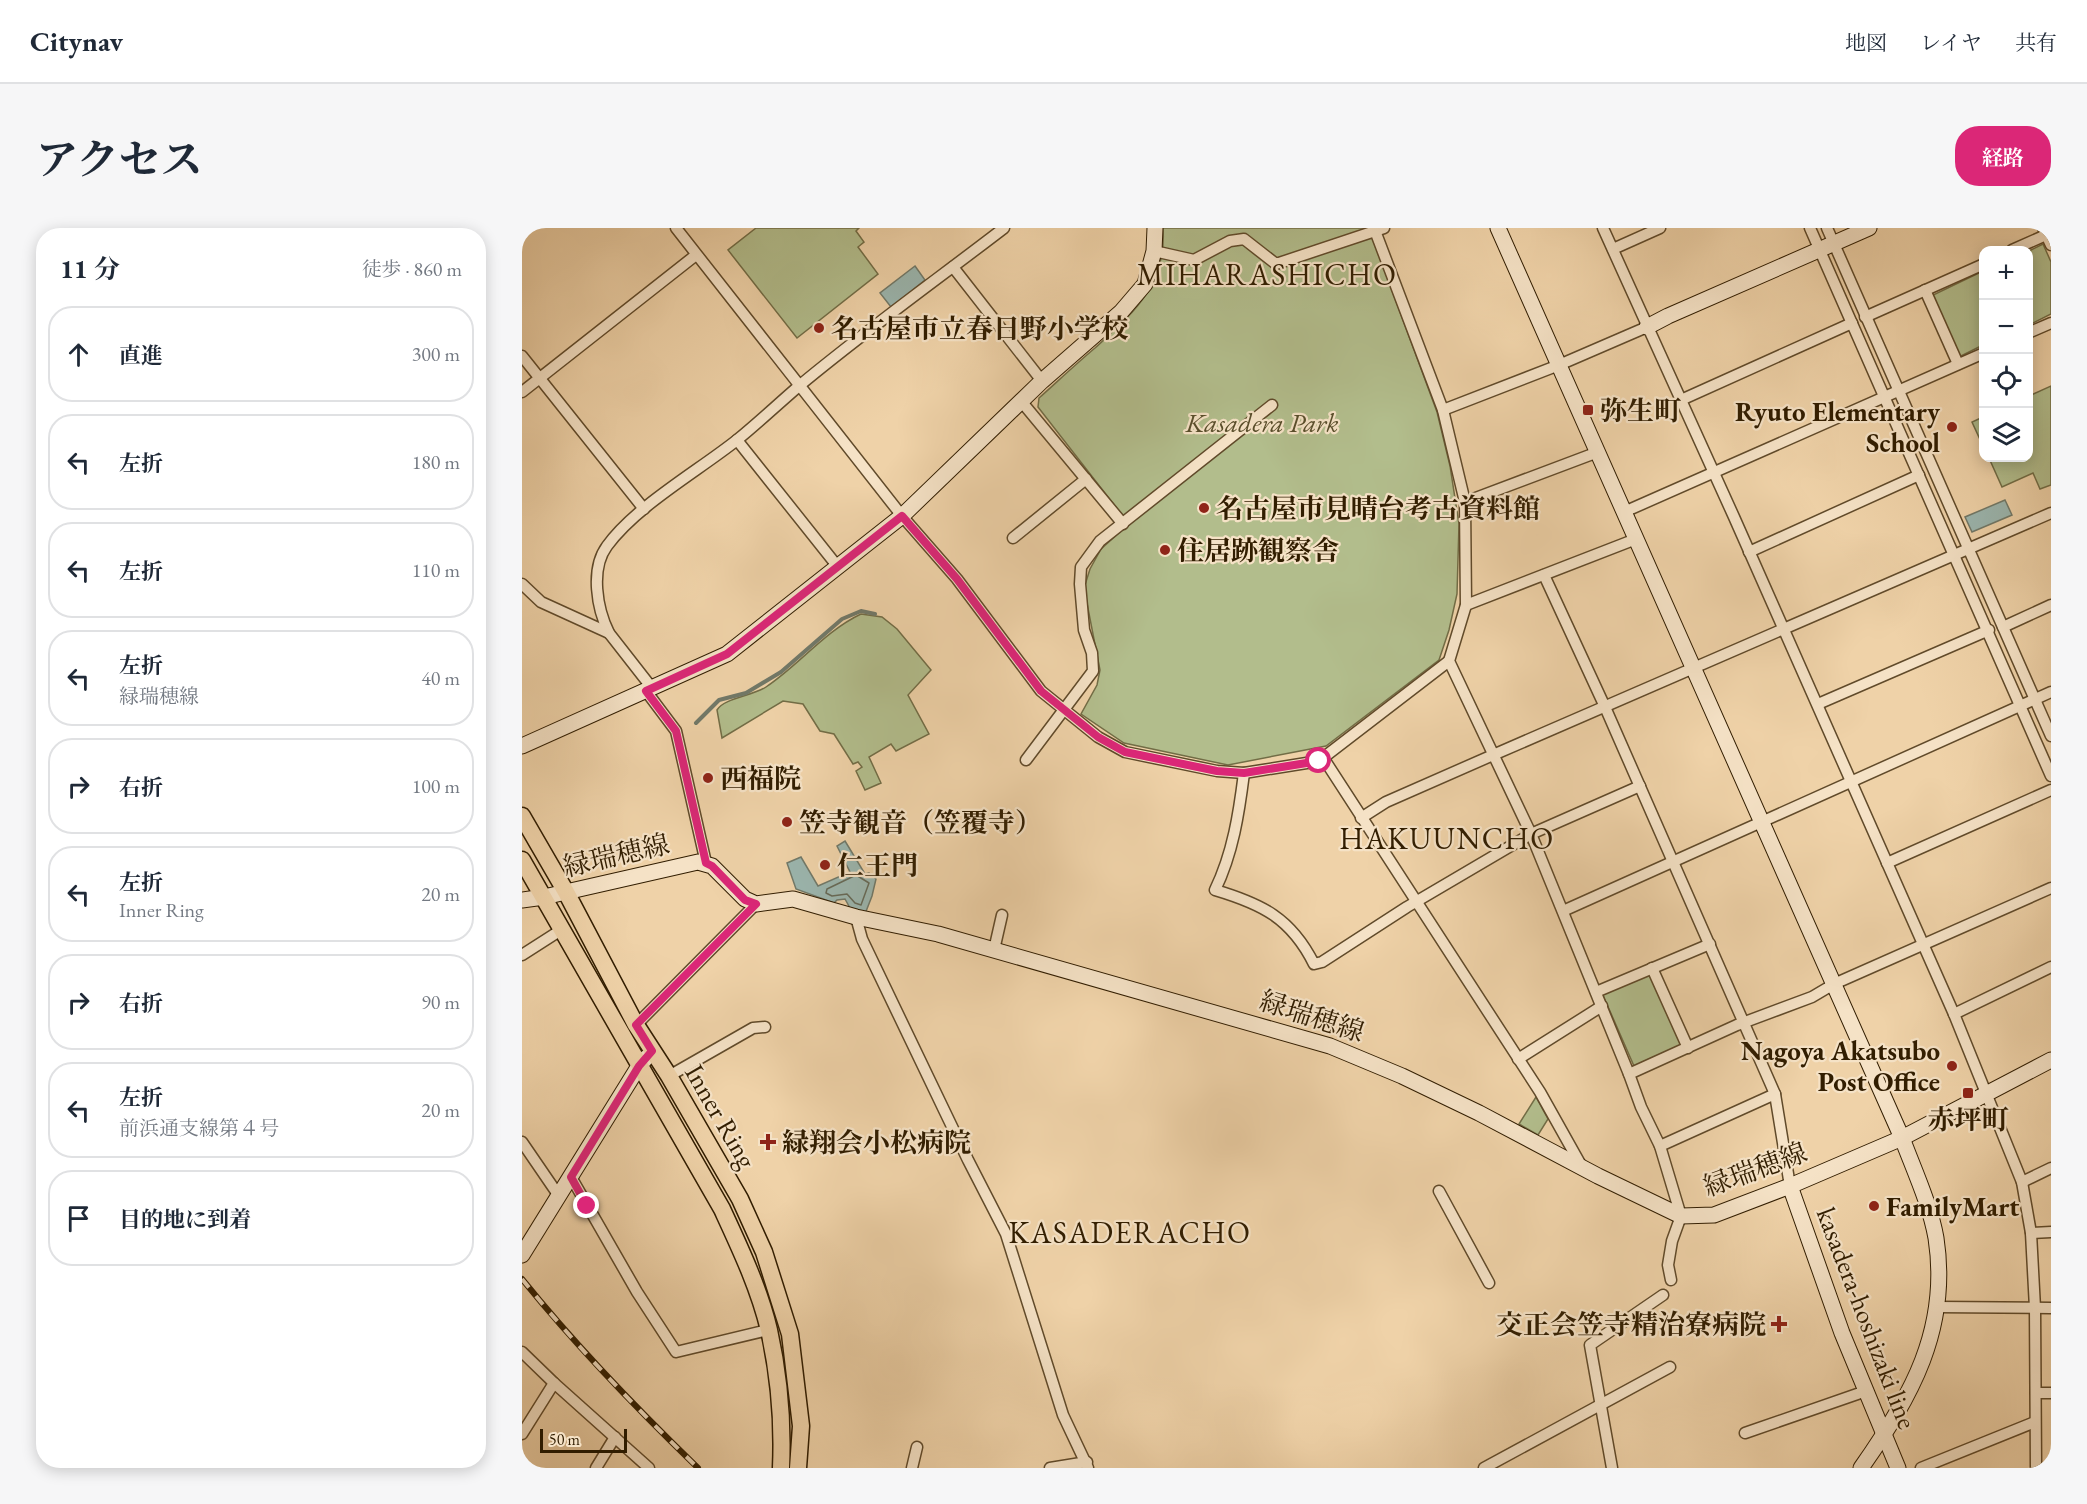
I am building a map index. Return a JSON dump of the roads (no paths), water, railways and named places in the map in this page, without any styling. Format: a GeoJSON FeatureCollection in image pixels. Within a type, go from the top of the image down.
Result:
{"type":"FeatureCollection","features":[{"type":"Feature","properties":{"kind":"main road","name":"Inner Ring"},"geometry":{"type":"LineString","coordinates":[[522,816],[566,892],[636,1025],[669,1076],[740,1199],[774,1279],[790,1334],[801,1426],[798,1468]]}},
{"type":"Feature","properties":{"kind":"main road","name":"Inner Ring"},"geometry":{"type":"LineString","coordinates":[[522,860],[722,1209],[748,1266],[768,1330],[782,1436],[781,1468]]}},
{"type":"Feature","properties":{"kind":"street"},"geometry":{"type":"LineString","coordinates":[[676,228],[902,516],[957,579],[1041,691],[1098,737],[1125,752],[1217,771],[1244,773],[1319,761],[1449,661],[1466,605],[1465,502],[1443,410],[1378,229],[1276,264],[1244,239],[1230,241],[1194,260],[1154,251]]}},
{"type":"Feature","properties":{"kind":"street"},"geometry":{"type":"LineString","coordinates":[[706,863],[676,731],[605,624],[599,602],[597,572],[606,547],[644,509],[738,440],[800,386],[1004,228]]}},
{"type":"Feature","properties":{"kind":"street"},"geometry":{"type":"LineString","coordinates":[[522,746],[727,654],[902,516],[1042,381],[1121,312],[1145,284],[1154,251],[1155,228]]}},
{"type":"Feature","properties":{"kind":"street"},"geometry":{"type":"LineString","coordinates":[[1498,228],[1902,1138],[1928,1206],[1936,1238],[1939,1281],[1931,1340],[1898,1415],[1861,1468]]}},
{"type":"Feature","properties":{"kind":"street"},"geometry":{"type":"LineString","coordinates":[[1603,228],[1818,704],[1954,1014],[2022,1182],[2031,1233],[2035,1308],[2036,1468]]}},
{"type":"Feature","properties":{"kind":"street"},"geometry":{"type":"LineString","coordinates":[[1613,249],[1660,228]]}},
{"type":"Feature","properties":{"kind":"street"},"geometry":{"type":"LineString","coordinates":[[1810,228],[1827,246],[1865,317],[2051,736]]}},
{"type":"Feature","properties":{"kind":"street"},"geometry":{"type":"LineString","coordinates":[[1827,228],[1827,246],[1852,323],[1989,630],[2051,776]]}},
{"type":"Feature","properties":{"kind":"street"},"geometry":{"type":"LineString","coordinates":[[1443,410],[1559,365],[1869,228]]}},
{"type":"Feature","properties":{"kind":"street"},"geometry":{"type":"LineString","coordinates":[[2022,246],[2047,236]]}},
{"type":"Feature","properties":{"kind":"street"},"geometry":{"type":"LineString","coordinates":[[522,392],[696,255]]}},
{"type":"Feature","properties":{"kind":"street"},"geometry":{"type":"LineString","coordinates":[[1865,317],[1979,266]]}},
{"type":"Feature","properties":{"kind":"street"},"geometry":{"type":"LineString","coordinates":[[953,267],[1042,381]]}},
{"type":"Feature","properties":{"kind":"street"},"geometry":{"type":"LineString","coordinates":[[1925,290],[1958,364]]}},
{"type":"Feature","properties":{"kind":"street"},"geometry":{"type":"LineString","coordinates":[[1682,400],[1852,323]]}},
{"type":"Feature","properties":{"kind":"street"},"geometry":{"type":"LineString","coordinates":[[2033,331],[2051,323]]}},
{"type":"Feature","properties":{"kind":"street"},"geometry":{"type":"LineString","coordinates":[[1624,512],[1981,354]]}},
{"type":"Feature","properties":{"kind":"street"},"geometry":{"type":"LineString","coordinates":[[522,356],[644,509]]}},
{"type":"Feature","properties":{"kind":"street"},"geometry":{"type":"LineString","coordinates":[[1021,401],[1123,524]]}},
{"type":"Feature","properties":{"kind":"street"},"geometry":{"type":"LineString","coordinates":[[1026,760],[1093,671],[1092,653],[1084,630],[1080,584],[1081,567],[1100,541],[1272,405]]}},
{"type":"Feature","properties":{"kind":"street"},"geometry":{"type":"LineString","coordinates":[[738,440],[838,567]]}},
{"type":"Feature","properties":{"kind":"street"},"geometry":{"type":"LineString","coordinates":[[1465,502],[1598,452]]}},
{"type":"Feature","properties":{"kind":"street"},"geometry":{"type":"LineString","coordinates":[[1749,552],[1919,476]]}},
{"type":"Feature","properties":{"kind":"street"},"geometry":{"type":"LineString","coordinates":[[1013,538],[1086,479]]}},
{"type":"Feature","properties":{"kind":"street"},"geometry":{"type":"LineString","coordinates":[[1361,818],[1386,802],[2051,513]]}},
{"type":"Feature","properties":{"kind":"street"},"geometry":{"type":"LineString","coordinates":[[1466,605],[1636,539]]}},
{"type":"Feature","properties":{"kind":"street"},"geometry":{"type":"LineString","coordinates":[[1544,575],[1605,707],[1775,1094],[1790,1186]]}},
{"type":"Feature","properties":{"kind":"street"},"geometry":{"type":"LineString","coordinates":[[522,584],[541,602],[609,633]]}},
{"type":"Feature","properties":{"kind":"street"},"geometry":{"type":"LineString","coordinates":[[2003,627],[2051,605]]}},
{"type":"Feature","properties":{"kind":"street"},"geometry":{"type":"LineString","coordinates":[[1818,704],[1989,630]]}},
{"type":"Feature","properties":{"kind":"street"},"geometry":{"type":"LineString","coordinates":[[1449,661],[1531,834],[1641,1107],[1660,1146],[1681,1216],[1672,1241],[1668,1265],[1671,1280]]}},
{"type":"Feature","properties":{"kind":"street"},"geometry":{"type":"LineString","coordinates":[[1563,911],[2051,692]]}},
{"type":"Feature","properties":{"kind":"street"},"geometry":{"type":"LineString","coordinates":[[1324,759],[1540,1092],[1582,1167]]}},
{"type":"Feature","properties":{"kind":"street"},"geometry":{"type":"LineString","coordinates":[[1244,773],[1240,804],[1226,866],[1215,890],[1249,901],[1276,916],[1306,948],[1314,964],[1322,962],[1416,902],[1531,834],[1640,786]]}},
{"type":"Feature","properties":{"kind":"street"},"geometry":{"type":"LineString","coordinates":[[1887,863],[2051,790]]}},
{"type":"Feature","properties":{"kind":"street","name":"緑瑞穂線"},"geometry":{"type":"LineString","coordinates":[[522,900],[698,862],[706,863],[712,866],[745,900],[756,904],[793,899],[855,916],[938,934],[1330,1046],[1402,1076],[1681,1216],[1714,1215],[1790,1186],[1902,1138],[2051,1060]]}},
{"type":"Feature","properties":{"kind":"street"},"geometry":{"type":"LineString","coordinates":[[1629,1074],[1744,1023],[1812,997],[1834,984],[2051,888]]}},
{"type":"Feature","properties":{"kind":"street"},"geometry":{"type":"LineString","coordinates":[[636,1025],[756,904]]}},
{"type":"Feature","properties":{"kind":"street"},"geometry":{"type":"LineString","coordinates":[[994,950],[1002,915]]}},
{"type":"Feature","properties":{"kind":"street"},"geometry":{"type":"LineString","coordinates":[[855,916],[862,939],[1006,1234],[1063,1415],[1088,1465],[1050,1468]]}},
{"type":"Feature","properties":{"kind":"street"},"geometry":{"type":"LineString","coordinates":[[522,955],[561,930]]}},
{"type":"Feature","properties":{"kind":"street"},"geometry":{"type":"LineString","coordinates":[[1596,992],[1710,944]]}},
{"type":"Feature","properties":{"kind":"street"},"geometry":{"type":"LineString","coordinates":[[1954,1014],[2051,967]]}},
{"type":"Feature","properties":{"kind":"street"},"geometry":{"type":"LineString","coordinates":[[1652,968],[1688,1048]]}},
{"type":"Feature","properties":{"kind":"street"},"geometry":{"type":"LineString","coordinates":[[1518,1059],[1602,1006]]}},
{"type":"Feature","properties":{"kind":"street"},"geometry":{"type":"LineString","coordinates":[[669,1076],[753,1028],[765,1027]]}},
{"type":"Feature","properties":{"kind":"street"},"geometry":{"type":"LineString","coordinates":[[522,1255],[639,1066],[652,1051]]}},
{"type":"Feature","properties":{"kind":"street"},"geometry":{"type":"LineString","coordinates":[[1660,1146],[1775,1094]]}},
{"type":"Feature","properties":{"kind":"street"},"geometry":{"type":"LineString","coordinates":[[522,1142],[559,1196]]}},
{"type":"Feature","properties":{"kind":"street"},"geometry":{"type":"LineString","coordinates":[[2022,1182],[2051,1168]]}},
{"type":"Feature","properties":{"kind":"street"},"geometry":{"type":"LineString","coordinates":[[571,1177],[637,1292],[675,1352],[768,1330]]}},
{"type":"Feature","properties":{"kind":"street","name":"kasadera-hoshizaki line"},"geometry":{"type":"LineString","coordinates":[[1790,1186],[1842,1333],[1898,1468]]}},
{"type":"Feature","properties":{"kind":"street"},"geometry":{"type":"LineString","coordinates":[[1439,1191],[1489,1283]]}},
{"type":"Feature","properties":{"kind":"street"},"geometry":{"type":"LineString","coordinates":[[2031,1233],[2051,1232]]}},
{"type":"Feature","properties":{"kind":"street"},"geometry":{"type":"LineString","coordinates":[[1612,1468],[1590,1346],[1663,1295]]}},
{"type":"Feature","properties":{"kind":"street"},"geometry":{"type":"LineString","coordinates":[[1937,1307],[2051,1308]]}},
{"type":"Feature","properties":{"kind":"street"},"geometry":{"type":"LineString","coordinates":[[522,1352],[649,1468]]}},
{"type":"Feature","properties":{"kind":"street"},"geometry":{"type":"LineString","coordinates":[[1484,1468],[1670,1367]]}},
{"type":"Feature","properties":{"kind":"street"},"geometry":{"type":"LineString","coordinates":[[522,1434],[554,1383]]}},
{"type":"Feature","properties":{"kind":"street"},"geometry":{"type":"LineString","coordinates":[[1745,1433],[1866,1391]]}},
{"type":"Feature","properties":{"kind":"street"},"geometry":{"type":"LineString","coordinates":[[2036,1393],[2051,1393]]}},
{"type":"Feature","properties":{"kind":"street"},"geometry":{"type":"LineString","coordinates":[[1921,1468],[2035,1422]]}},
{"type":"Feature","properties":{"kind":"street"},"geometry":{"type":"LineString","coordinates":[[596,1468],[615,1437]]}},
{"type":"Feature","properties":{"kind":"street"},"geometry":{"type":"LineString","coordinates":[[912,1468],[917,1448]]}},
{"type":"Feature","properties":{"kind":"water"},"geometry":{"type":"Polygon","coordinates":[[[915,266],[925,280],[891,307],[880,293],[915,266]]]}},
{"type":"Feature","properties":{"kind":"water"},"geometry":{"type":"Polygon","coordinates":[[[2005,500],[2012,515],[1972,532],[1965,517],[2005,500]]]}},
{"type":"Feature","properties":{"kind":"water"},"geometry":{"type":"Polygon","coordinates":[[[845,841],[865,874],[869,873],[876,879],[865,914],[850,908],[845,899],[834,903],[796,889],[787,863],[801,857],[818,886],[850,872],[837,846],[845,841]]]}},
{"type":"Feature","properties":{"kind":"waterway"},"geometry":{"type":"LineString","coordinates":[[696,723],[719,700],[746,693],[781,672],[842,619],[861,611],[875,614]]}},
{"type":"Feature","properties":{"kind":"railway"},"geometry":{"type":"LineString","coordinates":[[522,1279],[607,1376],[698,1468]]}},
{"type":"Feature","properties":{"kind":"place","name":"名古屋市立春日野小学校"},"geometry":{"type":"Point","coordinates":[819,328]}},
{"type":"Feature","properties":{"kind":"place","name":"弥生町"},"geometry":{"type":"Point","coordinates":[1588,410]}},
{"type":"Feature","properties":{"kind":"place","name":"Ryuto Elementary School"},"geometry":{"type":"Point","coordinates":[1952,427]}},
{"type":"Feature","properties":{"kind":"place","name":"名古屋市見晴台考古資料館"},"geometry":{"type":"Point","coordinates":[1204,508]}},
{"type":"Feature","properties":{"kind":"place","name":"住居跡観察舎"},"geometry":{"type":"Point","coordinates":[1165,550]}},
{"type":"Feature","properties":{"kind":"place","name":"西福院"},"geometry":{"type":"Point","coordinates":[708,778]}},
{"type":"Feature","properties":{"kind":"place","name":"笠寺観音（笠覆寺）"},"geometry":{"type":"Point","coordinates":[787,822]}},
{"type":"Feature","properties":{"kind":"place","name":"仁王門"},"geometry":{"type":"Point","coordinates":[825,865]}},
{"type":"Feature","properties":{"kind":"place","name":"Nagoya Akatsubo Post Office"},"geometry":{"type":"Point","coordinates":[1952,1066]}},
{"type":"Feature","properties":{"kind":"place","name":"赤坪町"},"geometry":{"type":"Point","coordinates":[1968,1093]}},
{"type":"Feature","properties":{"kind":"place","name":"緑翔会小松病院"},"geometry":{"type":"Point","coordinates":[768,1142]}},
{"type":"Feature","properties":{"kind":"place","name":"FamilyMart"},"geometry":{"type":"Point","coordinates":[1874,1206]}},
{"type":"Feature","properties":{"kind":"place","name":"交正会笠寺精治寮病院"},"geometry":{"type":"Point","coordinates":[1779,1324]}},
{"type":"Feature","properties":{"kind":"district","name":"MIHARASHICHO"},"geometry":{"type":"Point","coordinates":[1267,274]}},
{"type":"Feature","properties":{"kind":"district","name":"HAKUUNCHO"},"geometry":{"type":"Point","coordinates":[1447,838]}},
{"type":"Feature","properties":{"kind":"district","name":"KASADERACHO"},"geometry":{"type":"Point","coordinates":[1130,1232]}},
{"type":"Feature","properties":{"kind":"park label","name":"Kasadera Park"},"geometry":{"type":"Point","coordinates":[1262,422]}}]}
